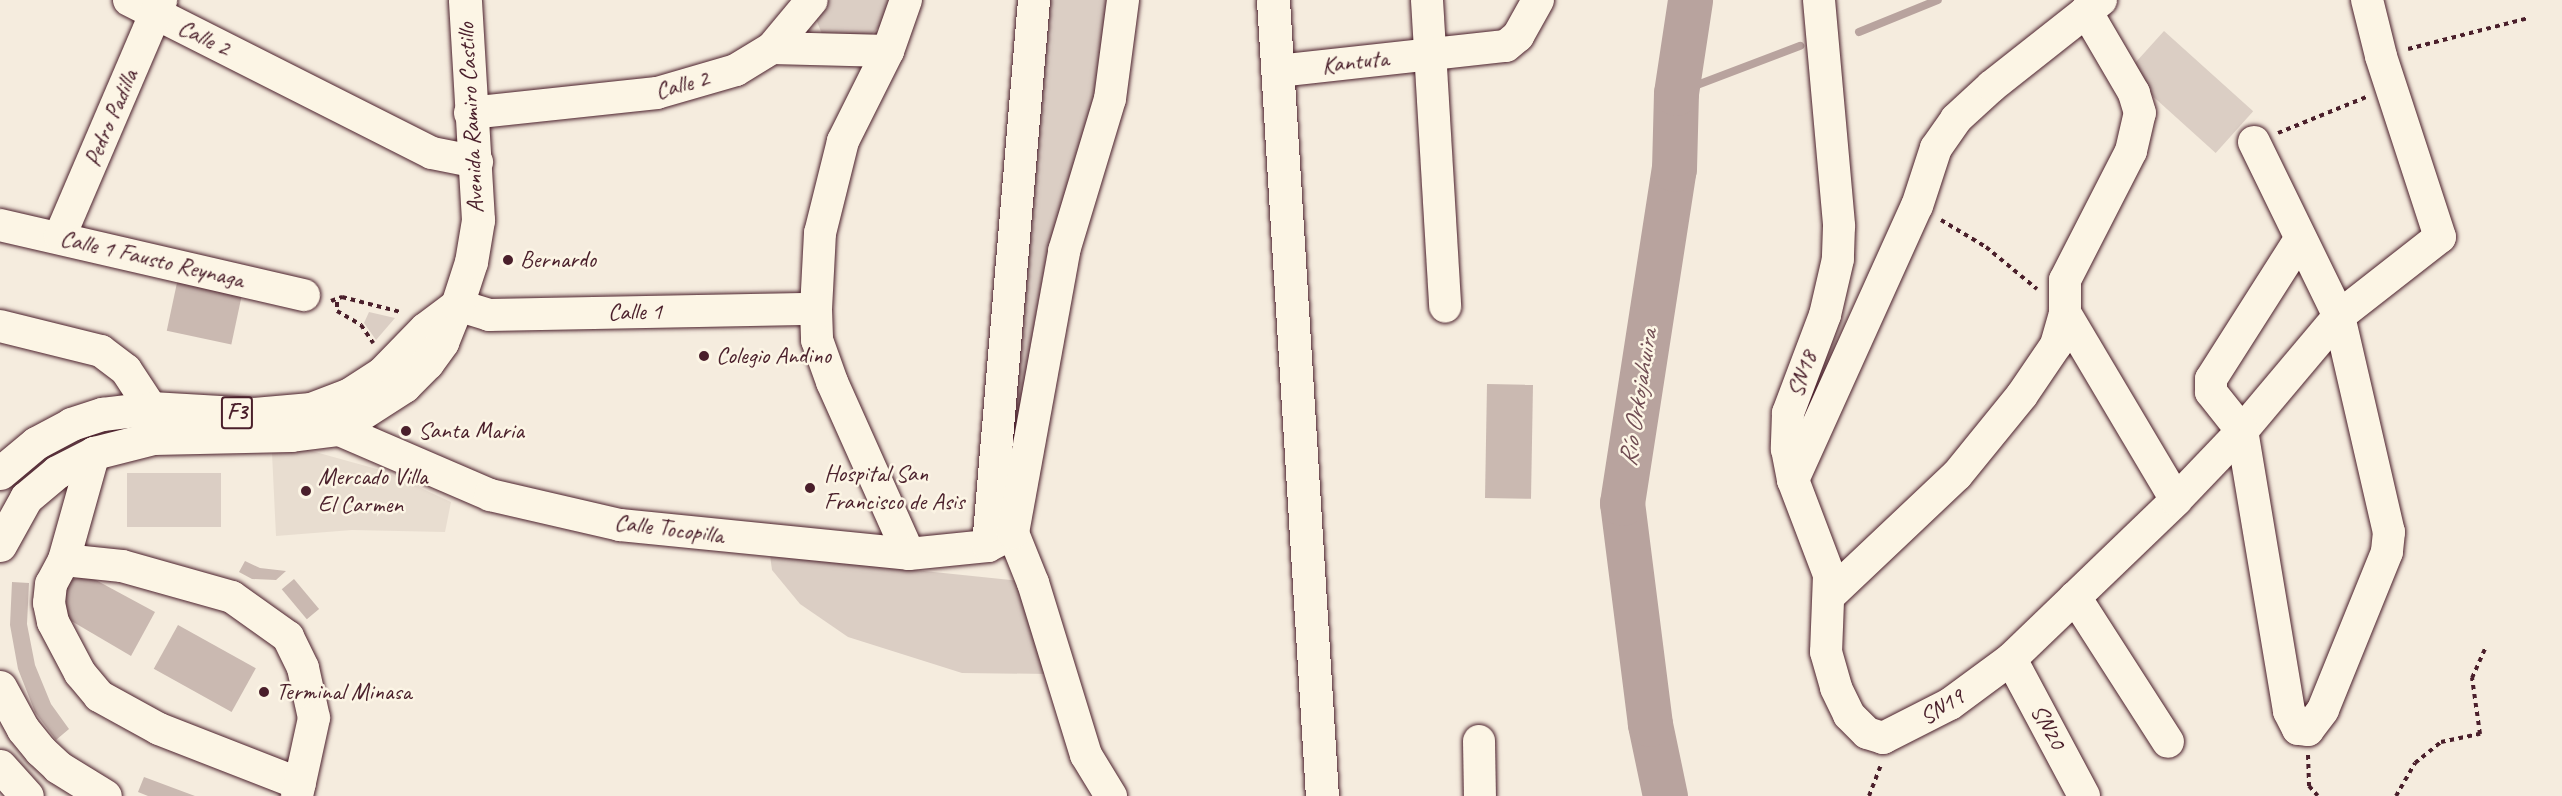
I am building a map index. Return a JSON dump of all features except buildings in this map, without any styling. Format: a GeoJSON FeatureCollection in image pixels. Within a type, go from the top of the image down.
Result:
{"type":"FeatureCollection","features":[{"type":"Feature","properties":{"kind":"main road","name":"Avenida Ramiro Castillo"},"geometry":{"type":"LineString","coordinates":[[0,473],[36,443],[102,414],[152,423],[291,435],[337,429],[404,386],[427,363],[442,342],[456,305],[471,262],[478,220],[477,162],[470,113],[465,0]]}},
{"type":"Feature","properties":{"kind":"main road"},"geometry":{"type":"LineString","coordinates":[[1273,0],[1322,796]]}},
{"type":"Feature","properties":{"kind":"main road","name":"Avenida Ramiro Castillo"},"geometry":{"type":"LineString","coordinates":[[2,534],[26,498],[57,472],[152,423],[311,409],[348,395],[382,373],[424,329],[456,305]]}},
{"type":"Feature","properties":{"kind":"main road"},"geometry":{"type":"LineString","coordinates":[[82,421],[94,453]]}},
{"type":"Feature","properties":{"kind":"main road"},"geometry":{"type":"LineString","coordinates":[[0,687],[23,729],[40,750],[58,767],[105,796]]}},
{"type":"Feature","properties":{"kind":"main road"},"geometry":{"type":"LineString","coordinates":[[0,765],[27,796]]}},
{"type":"Feature","properties":{"kind":"street"},"geometry":{"type":"LineString","coordinates":[[772,48],[812,0]]}},
{"type":"Feature","properties":{"kind":"street"},"geometry":{"type":"LineString","coordinates":[[906,0],[888,51],[843,141],[820,233],[816,309],[817,340],[832,382],[909,554]]}},
{"type":"Feature","properties":{"kind":"street"},"geometry":{"type":"LineString","coordinates":[[1034,0],[1000,539],[1033,583],[1086,755],[1111,796]]}},
{"type":"Feature","properties":{"kind":"street"},"geometry":{"type":"LineString","coordinates":[[1000,539],[1064,251],[1110,99],[1123,0]]}},
{"type":"Feature","properties":{"kind":"street"},"geometry":{"type":"LineString","coordinates":[[1427,0],[1445,306]]}},
{"type":"Feature","properties":{"kind":"street","name":"Kantuta"},"geometry":{"type":"LineString","coordinates":[[1278,71],[1506,46],[1518,36],[1538,0]]}},
{"type":"Feature","properties":{"kind":"street","name":"SN18"},"geometry":{"type":"LineString","coordinates":[[1819,0],[1839,226],[1838,259],[1825,315],[1788,413],[1787,449],[1793,480],[1829,575],[1831,594],[1825,615],[1826,652],[1836,688],[1849,715],[1867,732]]}},
{"type":"Feature","properties":{"kind":"street"},"geometry":{"type":"LineString","coordinates":[[2367,0],[2391,87]]}},
{"type":"Feature","properties":{"kind":"street","name":"Calle 2"},"geometry":{"type":"LineString","coordinates":[[149,5],[432,153],[477,162]]}},
{"type":"Feature","properties":{"kind":"street","name":"Pedro Padilla"},"geometry":{"type":"LineString","coordinates":[[60,236],[149,5]]}},
{"type":"Feature","properties":{"kind":"street"},"geometry":{"type":"LineString","coordinates":[[1793,480],[1917,206],[1936,148],[1956,119],[2093,5],[2134,93],[2140,113],[2131,151],[2065,280],[2065,313],[2056,345],[2022,395],[1957,475],[1831,594]]}},
{"type":"Feature","properties":{"kind":"street","name":"Calle 2"},"geometry":{"type":"LineString","coordinates":[[470,113],[657,93],[736,70],[772,48]]}},
{"type":"Feature","properties":{"kind":"street"},"geometry":{"type":"LineString","coordinates":[[772,48],[888,51]]}},
{"type":"Feature","properties":{"kind":"street","name":"SN19"},"geometry":{"type":"LineString","coordinates":[[1867,732],[1883,738],[1897,734],[1950,704],[2011,659],[2176,500],[2242,431],[2338,316],[2440,237],[2391,87]]}},
{"type":"Feature","properties":{"kind":"street"},"geometry":{"type":"LineString","coordinates":[[2254,142],[2299,241],[2338,316],[2389,532],[2387,552],[2323,710],[2308,730],[2298,729],[2289,711],[2242,431],[2217,405],[2211,392],[2211,379],[2299,241]]}},
{"type":"Feature","properties":{"kind":"street","name":"Calle 1 Fausto Reynaga"},"geometry":{"type":"LineString","coordinates":[[0,225],[60,236],[304,295]]}},
{"type":"Feature","properties":{"kind":"street","name":"Calle 1"},"geometry":{"type":"LineString","coordinates":[[456,305],[489,315],[816,309]]}},
{"type":"Feature","properties":{"kind":"street"},"geometry":{"type":"LineString","coordinates":[[2065,313],[2176,500]]}},
{"type":"Feature","properties":{"kind":"street"},"geometry":{"type":"LineString","coordinates":[[0,326],[101,351],[126,370],[152,423]]}},
{"type":"Feature","properties":{"kind":"street","name":"Calle Tocopilla"},"geometry":{"type":"LineString","coordinates":[[337,429],[435,474],[531,508],[620,525],[909,554],[1000,539]]}},
{"type":"Feature","properties":{"kind":"street"},"geometry":{"type":"LineString","coordinates":[[64,560],[122,566],[232,597],[288,637],[303,668],[314,718],[299,790],[159,729],[99,696],[80,673],[53,622],[49,603],[51,584],[64,560],[94,453]]}},
{"type":"Feature","properties":{"kind":"street"},"geometry":{"type":"LineString","coordinates":[[2075,597],[2168,742]]}},
{"type":"Feature","properties":{"kind":"street","name":"SN20"},"geometry":{"type":"LineString","coordinates":[[2011,659],[2085,796]]}},
{"type":"Feature","properties":{"kind":"street"},"geometry":{"type":"LineString","coordinates":[[1479,741],[1480,796]]}},
{"type":"Feature","properties":{"kind":"path"},"geometry":{"type":"LineString","coordinates":[[2381,56],[2529,18]]}},
{"type":"Feature","properties":{"kind":"path"},"geometry":{"type":"LineString","coordinates":[[2254,142],[2391,87]]}},
{"type":"Feature","properties":{"kind":"path"},"geometry":{"type":"LineString","coordinates":[[1917,206],[1986,248],[2065,313]]}},
{"type":"Feature","properties":{"kind":"path"},"geometry":{"type":"LineString","coordinates":[[304,295],[337,302]]}},
{"type":"Feature","properties":{"kind":"path"},"geometry":{"type":"LineString","coordinates":[[373,343],[361,325],[337,311],[337,302],[342,297],[401,312]]}},
{"type":"Feature","properties":{"kind":"path"},"geometry":{"type":"LineString","coordinates":[[2396,796],[2415,763],[2440,742],[2480,734],[2472,678],[2486,647]]}},
{"type":"Feature","properties":{"kind":"path"},"geometry":{"type":"LineString","coordinates":[[2308,730],[2309,786],[2318,796]]}},
{"type":"Feature","properties":{"kind":"shaded area"},"geometry":{"type":"Polygon","coordinates":[[[829,0],[890,0],[880,26],[871,35],[822,34],[816,19],[829,0]]]}},
{"type":"Feature","properties":{"kind":"shaded area"},"geometry":{"type":"Polygon","coordinates":[[[1047,0],[1112,0],[1100,74],[1058,222],[1005,502],[1047,0]]]}},
{"type":"Feature","properties":{"kind":"shaded area"},"geometry":{"type":"Polygon","coordinates":[[[2164,31],[2253,111],[2216,153],[2127,73],[2164,31]]]}},
{"type":"Feature","properties":{"kind":"shaded area"},"geometry":{"type":"Polygon","coordinates":[[[369,312],[395,318],[376,340],[364,323],[369,312]]]}},
{"type":"Feature","properties":{"kind":"shaded area"},"geometry":{"type":"Polygon","coordinates":[[[308,450],[384,471],[451,502],[445,532],[352,530],[276,536],[272,453],[308,450]]]}},
{"type":"Feature","properties":{"kind":"shaded area"},"geometry":{"type":"Polygon","coordinates":[[[127,473],[221,473],[221,527],[127,527],[127,473]]]}},
{"type":"Feature","properties":{"kind":"shaded area"},"geometry":{"type":"Polygon","coordinates":[[[770,555],[1020,581],[1049,674],[962,673],[848,637],[800,604],[772,570],[770,555]]]}},
{"type":"Feature","properties":{"kind":"waterway","name":"Río Orkojahuira"},"geometry":{"type":"LineString","coordinates":[[1665,796],[1650,724],[1622,503],[1674,169],[1676,93],[1690,0]]}},
{"type":"Feature","properties":{"kind":"waterway"},"geometry":{"type":"LineString","coordinates":[[1859,32],[1938,0]]}},
{"type":"Feature","properties":{"kind":"waterway"},"geometry":{"type":"LineString","coordinates":[[1676,93],[1800,46]]}},
{"type":"Feature","properties":{"kind":"place","name":"Bernardo"},"geometry":{"type":"Point","coordinates":[508,260]}},
{"type":"Feature","properties":{"kind":"place","name":"Colegio Andino"},"geometry":{"type":"Point","coordinates":[704,356]}},
{"type":"Feature","properties":{"kind":"place","name":"Santa Maria"},"geometry":{"type":"Point","coordinates":[406,431]}},
{"type":"Feature","properties":{"kind":"place","name":"Hospital San Francisco de Asis"},"geometry":{"type":"Point","coordinates":[810,488]}},
{"type":"Feature","properties":{"kind":"place","name":"Mercado Villa El Carmen"},"geometry":{"type":"Point","coordinates":[306,491]}},
{"type":"Feature","properties":{"kind":"place","name":"Terminal Minasa"},"geometry":{"type":"Point","coordinates":[264,692]}}]}
